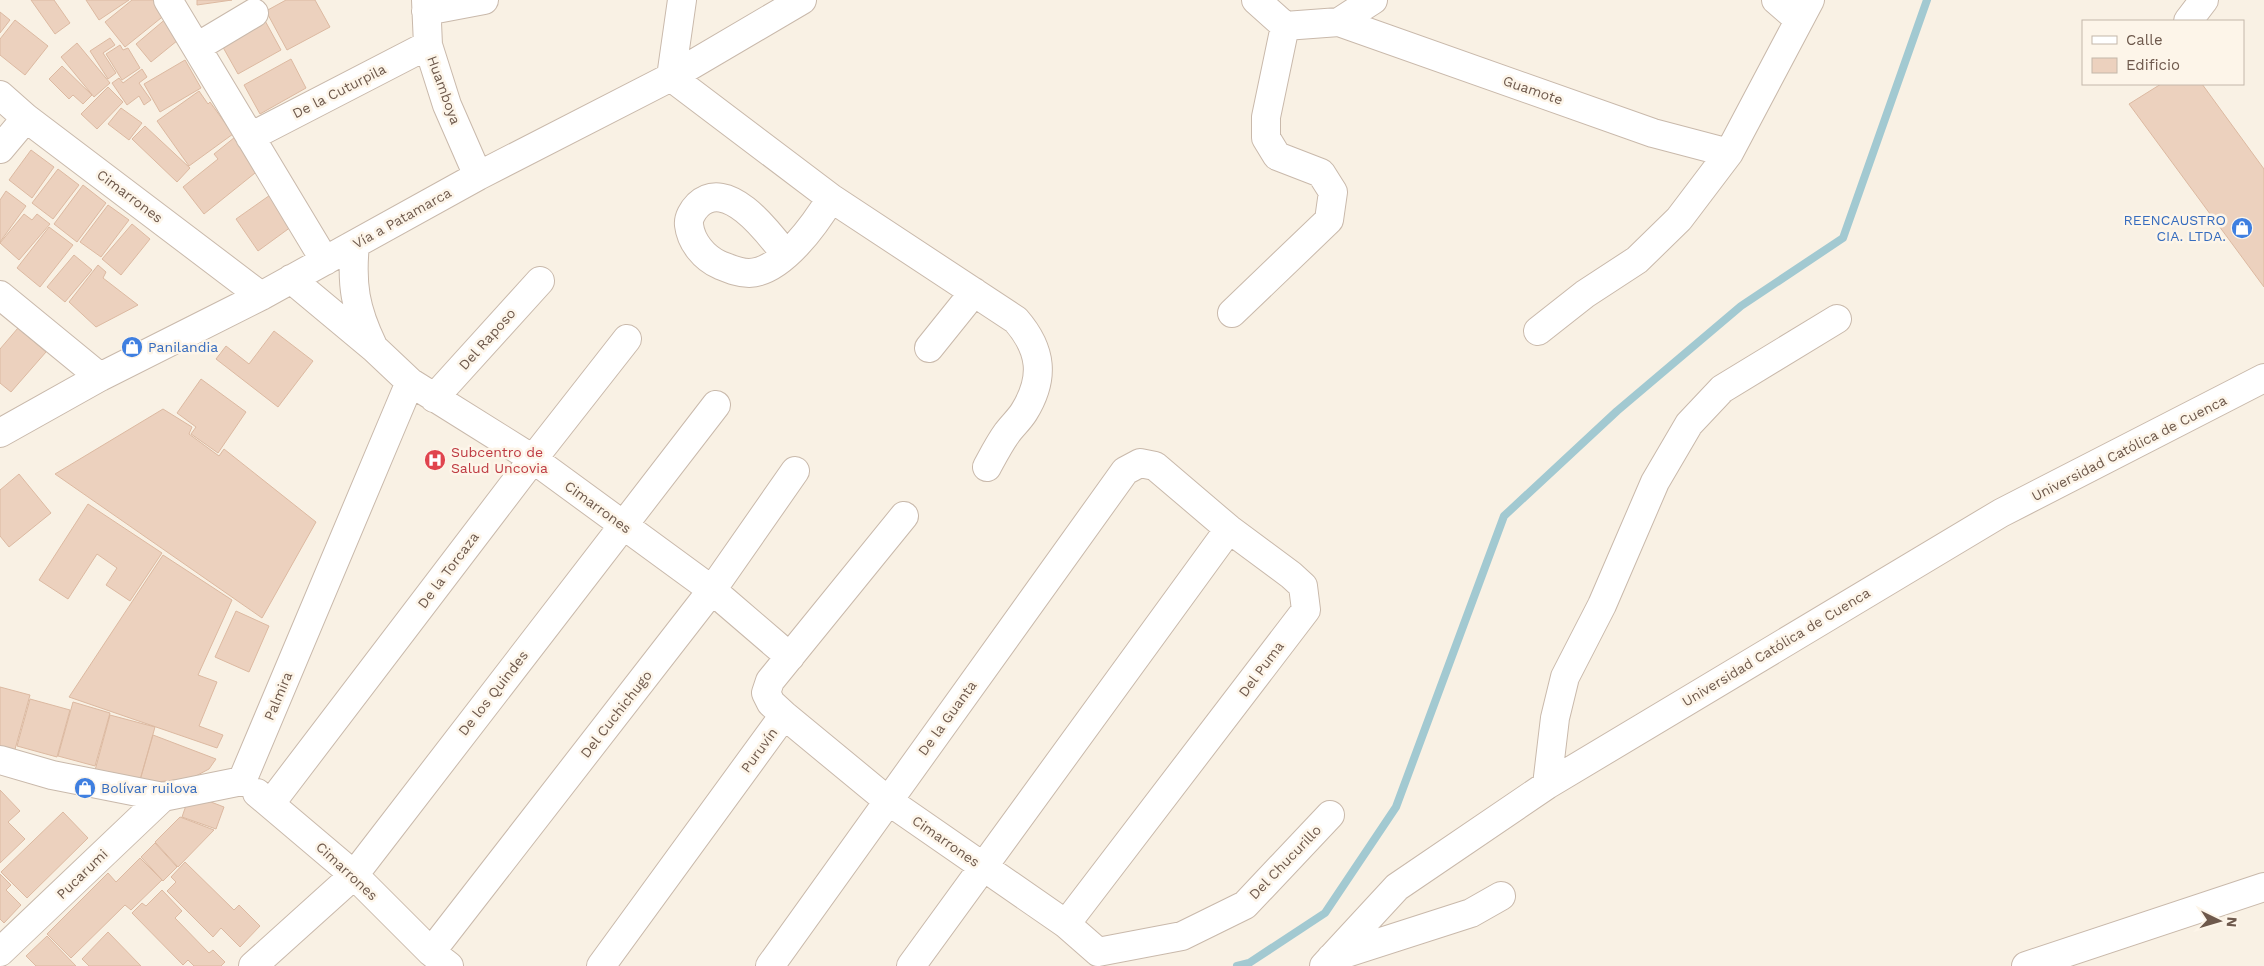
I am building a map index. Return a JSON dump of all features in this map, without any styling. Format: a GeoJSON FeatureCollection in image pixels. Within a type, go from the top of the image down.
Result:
{"type":"FeatureCollection","features":[{"type":"Feature","properties":{"kind":"street"},"geometry":{"type":"LineString","coordinates":[[168,0],[325,260]]}},
{"type":"Feature","properties":{"kind":"street"},"geometry":{"type":"LineString","coordinates":[[426,6],[484,0]]}},
{"type":"Feature","properties":{"kind":"street"},"geometry":{"type":"LineString","coordinates":[[682,0],[671,77],[831,198],[1016,320],[1028,334],[1038,355],[1036,389],[1023,413],[1007,433],[987,467]]}},
{"type":"Feature","properties":{"kind":"street","name":"Vía a Patamarca"},"geometry":{"type":"LineString","coordinates":[[0,433],[100,377],[261,296],[478,176],[671,77],[802,0]]}},
{"type":"Feature","properties":{"kind":"street"},"geometry":{"type":"LineString","coordinates":[[1256,0],[1285,26],[1338,22],[1373,0]]}},
{"type":"Feature","properties":{"kind":"street"},"geometry":{"type":"LineString","coordinates":[[1538,331],[1585,294],[1637,260],[1679,219],[1729,154],[1805,10],[1776,0]]}},
{"type":"Feature","properties":{"kind":"street"},"geometry":{"type":"LineString","coordinates":[[2189,20],[2204,0]]}},
{"type":"Feature","properties":{"kind":"street","name":"Huamboya"},"geometry":{"type":"LineString","coordinates":[[426,6],[428,45],[447,105],[478,176]]}},
{"type":"Feature","properties":{"kind":"street"},"geometry":{"type":"LineString","coordinates":[[197,47],[254,13]]}},
{"type":"Feature","properties":{"kind":"street","name":"Guamote"},"geometry":{"type":"LineString","coordinates":[[1338,22],[1653,132],[1729,154]]}},
{"type":"Feature","properties":{"kind":"street"},"geometry":{"type":"LineString","coordinates":[[1232,313],[1329,220],[1332,192],[1321,174],[1277,156],[1266,138],[1266,117],[1285,26]]}},
{"type":"Feature","properties":{"kind":"street","name":"De la Cuturpila"},"geometry":{"type":"LineString","coordinates":[[250,137],[428,45]]}},
{"type":"Feature","properties":{"kind":"street","name":"Cimarrones"},"geometry":{"type":"LineString","coordinates":[[0,95],[26,118],[261,296]]}},
{"type":"Feature","properties":{"kind":"street"},"geometry":{"type":"LineString","coordinates":[[0,149],[26,118]]}},
{"type":"Feature","properties":{"kind":"street"},"geometry":{"type":"LineString","coordinates":[[786,255],[817,222],[831,198]]}},
{"type":"Feature","properties":{"kind":"street","name":"Cimarrones"},"geometry":{"type":"LineString","coordinates":[[355,244],[352,270],[360,318],[375,349]]}},
{"type":"Feature","properties":{"kind":"street","name":"Cimarrones"},"geometry":{"type":"LineString","coordinates":[[291,279],[375,349],[410,382],[533,459],[622,526],[712,590],[790,657]]}},
{"type":"Feature","properties":{"kind":"street","name":"Del Raposo"},"geometry":{"type":"LineString","coordinates":[[434,398],[540,281]]}},
{"type":"Feature","properties":{"kind":"street"},"geometry":{"type":"LineString","coordinates":[[929,348],[974,292]]}},
{"type":"Feature","properties":{"kind":"street"},"geometry":{"type":"LineString","coordinates":[[0,295],[100,377]]}},
{"type":"Feature","properties":{"kind":"street"},"geometry":{"type":"LineString","coordinates":[[1546,785],[1555,718],[1565,676],[1602,605],[1655,482],[1689,424],[1722,388],[1837,319]]}},
{"type":"Feature","properties":{"kind":"street","name":"De la Torcaza"},"geometry":{"type":"LineString","coordinates":[[271,804],[533,459],[627,339]]}},
{"type":"Feature","properties":{"kind":"street","name":"Universidad Católica de Cuenca"},"geometry":{"type":"LineString","coordinates":[[1325,963],[1397,887],[1546,785],[2001,513],[2264,378]]}},
{"type":"Feature","properties":{"kind":"street","name":"Palmira"},"geometry":{"type":"LineString","coordinates":[[242,781],[410,382]]}},
{"type":"Feature","properties":{"kind":"street","name":"De los Quindes"},"geometry":{"type":"LineString","coordinates":[[253,966],[354,875],[716,405]]}},
{"type":"Feature","properties":{"kind":"street","name":"Del Puma"},"geometry":{"type":"LineString","coordinates":[[1066,924],[1306,610],[1303,586],[1292,575],[1228,529],[1155,466],[1140,463],[1125,471]]}},
{"type":"Feature","properties":{"kind":"street","name":"Del Cuchichugo"},"geometry":{"type":"LineString","coordinates":[[440,959],[712,590],[795,471]]}},
{"type":"Feature","properties":{"kind":"street","name":"De la Guanta"},"geometry":{"type":"LineString","coordinates":[[770,966],[1125,471]]}},
{"type":"Feature","properties":{"kind":"street","name":"Puruvín"},"geometry":{"type":"LineString","coordinates":[[601,966],[784,715],[771,703],[766,693],[770,680],[904,516]]}},
{"type":"Feature","properties":{"kind":"street"},"geometry":{"type":"LineString","coordinates":[[911,966],[1228,529]]}},
{"type":"Feature","properties":{"kind":"street","name":"Cimarrones"},"geometry":{"type":"LineString","coordinates":[[784,715],[888,800],[1066,924],[1092,959]]}},
{"type":"Feature","properties":{"kind":"street"},"geometry":{"type":"LineString","coordinates":[[0,760],[52,775],[163,797],[242,781]]}},
{"type":"Feature","properties":{"kind":"street","name":"Cimarrones"},"geometry":{"type":"LineString","coordinates":[[242,781],[354,875],[440,959]]}},
{"type":"Feature","properties":{"kind":"street","name":"Pucarumi"},"geometry":{"type":"LineString","coordinates":[[0,952],[163,797]]}},
{"type":"Feature","properties":{"kind":"street","name":"Del Chucurillo"},"geometry":{"type":"LineString","coordinates":[[1092,959],[1182,936],[1245,905],[1330,816]]}},
{"type":"Feature","properties":{"kind":"street"},"geometry":{"type":"LineString","coordinates":[[2026,966],[2264,887]]}},
{"type":"Feature","properties":{"kind":"street"},"geometry":{"type":"LineString","coordinates":[[1325,963],[1471,913],[1501,896]]}},
{"type":"Feature","properties":{"kind":"building"},"geometry":{"type":"Polygon","coordinates":[[[31,0],[54,0],[70,23],[55,34],[31,0]]]}},
{"type":"Feature","properties":{"kind":"building"},"geometry":{"type":"Polygon","coordinates":[[[86,0],[129,0],[99,20],[86,0]]]}},
{"type":"Feature","properties":{"kind":"building"},"geometry":{"type":"Polygon","coordinates":[[[132,0],[154,0],[166,14],[125,47],[105,22],[132,0]]]}},
{"type":"Feature","properties":{"kind":"building"},"geometry":{"type":"Polygon","coordinates":[[[197,0],[232,0],[197,5],[197,0]]]}},
{"type":"Feature","properties":{"kind":"building"},"geometry":{"type":"Polygon","coordinates":[[[286,0],[315,0],[330,27],[287,50],[266,11],[286,0]]]}},
{"type":"Feature","properties":{"kind":"building"},"geometry":{"type":"Polygon","coordinates":[[[0,12],[10,20],[0,33],[0,12]]]}},
{"type":"Feature","properties":{"kind":"building"},"geometry":{"type":"Polygon","coordinates":[[[168,17],[183,36],[151,62],[136,44],[168,17]]]}},
{"type":"Feature","properties":{"kind":"building"},"geometry":{"type":"Polygon","coordinates":[[[263,17],[281,50],[238,74],[220,42],[263,17]]]}},
{"type":"Feature","properties":{"kind":"building"},"geometry":{"type":"Polygon","coordinates":[[[15,20],[48,46],[25,75],[0,55],[0,39],[15,20]]]}},
{"type":"Feature","properties":{"kind":"building"},"geometry":{"type":"Polygon","coordinates":[[[110,38],[115,45],[103,53],[116,73],[108,79],[90,51],[110,38]]]}},
{"type":"Feature","properties":{"kind":"building"},"geometry":{"type":"Polygon","coordinates":[[[77,43],[110,83],[94,97],[61,57],[77,43]]]}},
{"type":"Feature","properties":{"kind":"building"},"geometry":{"type":"Polygon","coordinates":[[[120,45],[123,50],[128,48],[140,68],[122,80],[106,54],[120,45]]]}},
{"type":"Feature","properties":{"kind":"building"},"geometry":{"type":"Polygon","coordinates":[[[291,59],[306,88],[260,114],[244,85],[291,59]]]}},
{"type":"Feature","properties":{"kind":"building"},"geometry":{"type":"Polygon","coordinates":[[[185,60],[201,88],[160,112],[144,84],[185,60]]]}},
{"type":"Feature","properties":{"kind":"building"},"geometry":{"type":"Polygon","coordinates":[[[62,66],[92,95],[83,104],[73,95],[69,99],[49,79],[62,66]]]}},
{"type":"Feature","properties":{"kind":"building"},"geometry":{"type":"Polygon","coordinates":[[[142,69],[147,77],[139,83],[151,100],[144,105],[139,96],[127,105],[112,83],[119,78],[123,83],[142,69]]]}},
{"type":"Feature","properties":{"kind":"building","name":"REENCAUSTRO CIA. LTDA."},"geometry":{"type":"Polygon","coordinates":[[[2159,85],[2203,85],[2264,169],[2264,287],[2129,104],[2159,85]]]}},
{"type":"Feature","properties":{"kind":"building"},"geometry":{"type":"Polygon","coordinates":[[[108,87],[123,102],[97,129],[81,114],[108,87]]]}},
{"type":"Feature","properties":{"kind":"building"},"geometry":{"type":"Polygon","coordinates":[[[199,91],[208,104],[210,102],[233,134],[189,166],[157,121],[199,91]]]}},
{"type":"Feature","properties":{"kind":"building"},"geometry":{"type":"Polygon","coordinates":[[[121,108],[142,123],[129,140],[108,124],[121,108]]]}},
{"type":"Feature","properties":{"kind":"building"},"geometry":{"type":"Polygon","coordinates":[[[145,126],[190,168],[177,182],[132,139],[145,126]]]}},
{"type":"Feature","properties":{"kind":"building"},"geometry":{"type":"Polygon","coordinates":[[[240,133],[265,165],[204,214],[183,187],[218,159],[214,154],[240,133]]]}},
{"type":"Feature","properties":{"kind":"building"},"geometry":{"type":"Polygon","coordinates":[[[31,150],[54,167],[32,198],[9,180],[31,150]]]}},
{"type":"Feature","properties":{"kind":"building"},"geometry":{"type":"Polygon","coordinates":[[[58,169],[79,185],[53,219],[32,203],[58,169]]]}},
{"type":"Feature","properties":{"kind":"building"},"geometry":{"type":"Polygon","coordinates":[[[83,185],[106,203],[77,242],[54,224],[83,185]]]}},
{"type":"Feature","properties":{"kind":"building"},"geometry":{"type":"Polygon","coordinates":[[[6,191],[26,206],[0,242],[0,200],[6,191]]]}},
{"type":"Feature","properties":{"kind":"building"},"geometry":{"type":"Polygon","coordinates":[[[273,193],[295,224],[258,251],[236,219],[273,193]]]}},
{"type":"Feature","properties":{"kind":"building"},"geometry":{"type":"Polygon","coordinates":[[[108,205],[129,220],[101,257],[80,242],[108,205]]]}},
{"type":"Feature","properties":{"kind":"building"},"geometry":{"type":"Polygon","coordinates":[[[24,214],[32,220],[37,214],[50,224],[19,260],[0,243],[24,214]]]}},
{"type":"Feature","properties":{"kind":"building"},"geometry":{"type":"Polygon","coordinates":[[[132,224],[150,239],[121,275],[102,259],[132,224]]]}},
{"type":"Feature","properties":{"kind":"building"},"geometry":{"type":"Polygon","coordinates":[[[49,227],[73,245],[40,287],[17,268],[49,227]]]}},
{"type":"Feature","properties":{"kind":"building"},"geometry":{"type":"Polygon","coordinates":[[[74,255],[92,270],[65,302],[47,287],[74,255]]]}},
{"type":"Feature","properties":{"kind":"building"},"geometry":{"type":"Polygon","coordinates":[[[98,265],[106,272],[103,278],[138,305],[96,327],[69,302],[98,265]]]}},
{"type":"Feature","properties":{"kind":"building"},"geometry":{"type":"Polygon","coordinates":[[[18,328],[46,352],[11,392],[0,383],[0,349],[18,328]]]}},
{"type":"Feature","properties":{"kind":"building"},"geometry":{"type":"Polygon","coordinates":[[[274,331],[313,361],[278,407],[216,359],[226,346],[249,364],[274,331]]]}},
{"type":"Feature","properties":{"kind":"building"},"geometry":{"type":"Polygon","coordinates":[[[201,379],[246,412],[218,453],[191,434],[196,427],[177,413],[201,379]]]}},
{"type":"Feature","properties":{"kind":"building"},"geometry":{"type":"Polygon","coordinates":[[[163,409],[192,427],[189,434],[219,456],[224,449],[316,522],[262,618],[55,474],[163,409]]]}},
{"type":"Feature","properties":{"kind":"building"},"geometry":{"type":"Polygon","coordinates":[[[19,474],[51,513],[9,547],[0,536],[0,490],[19,474]]]}},
{"type":"Feature","properties":{"kind":"building"},"geometry":{"type":"Polygon","coordinates":[[[88,504],[162,553],[130,601],[106,585],[117,568],[97,554],[68,599],[39,580],[88,504]]]}},
{"type":"Feature","properties":{"kind":"building"},"geometry":{"type":"Polygon","coordinates":[[[163,555],[232,600],[198,675],[217,682],[199,726],[223,735],[217,748],[69,697],[163,555]]]}},
{"type":"Feature","properties":{"kind":"building"},"geometry":{"type":"Polygon","coordinates":[[[236,611],[269,626],[249,672],[215,657],[236,611]]]}},
{"type":"Feature","properties":{"kind":"building"},"geometry":{"type":"Polygon","coordinates":[[[0,687],[30,695],[14,753],[0,749],[0,687]]]}},
{"type":"Feature","properties":{"kind":"building"},"geometry":{"type":"Polygon","coordinates":[[[30,699],[70,710],[57,757],[17,746],[30,699]]]}},
{"type":"Feature","properties":{"kind":"building"},"geometry":{"type":"Polygon","coordinates":[[[73,702],[110,713],[95,766],[58,756],[73,702]]]}},
{"type":"Feature","properties":{"kind":"building"},"geometry":{"type":"Polygon","coordinates":[[[110,715],[155,727],[138,787],[94,774],[110,715]]]}},
{"type":"Feature","properties":{"kind":"building"},"geometry":{"type":"Polygon","coordinates":[[[153,735],[216,759],[209,769],[192,778],[139,784],[153,735]]]}},
{"type":"Feature","properties":{"kind":"building"},"geometry":{"type":"Polygon","coordinates":[[[0,790],[20,811],[8,822],[25,839],[0,863],[0,790]]]}},
{"type":"Feature","properties":{"kind":"building"},"geometry":{"type":"Polygon","coordinates":[[[190,794],[224,807],[216,829],[182,817],[190,794]]]}},
{"type":"Feature","properties":{"kind":"building"},"geometry":{"type":"Polygon","coordinates":[[[63,812],[88,838],[27,898],[1,872],[63,812]]]}},
{"type":"Feature","properties":{"kind":"building"},"geometry":{"type":"Polygon","coordinates":[[[180,817],[214,830],[178,867],[155,842],[180,817]]]}},
{"type":"Feature","properties":{"kind":"building"},"geometry":{"type":"Polygon","coordinates":[[[155,843],[177,867],[163,881],[141,857],[155,843]]]}},
{"type":"Feature","properties":{"kind":"building"},"geometry":{"type":"Polygon","coordinates":[[[140,858],[162,880],[131,910],[125,905],[71,958],[47,934],[108,873],[116,882],[140,858]]]}},
{"type":"Feature","properties":{"kind":"building"},"geometry":{"type":"Polygon","coordinates":[[[185,862],[234,910],[239,905],[260,926],[240,947],[221,928],[213,937],[167,891],[176,882],[171,877],[185,862]]]}},
{"type":"Feature","properties":{"kind":"building"},"geometry":{"type":"Polygon","coordinates":[[[0,874],[11,885],[6,890],[21,905],[4,923],[0,919],[0,874]]]}},
{"type":"Feature","properties":{"kind":"building"},"geometry":{"type":"Polygon","coordinates":[[[162,890],[182,911],[175,918],[209,953],[213,950],[225,962],[221,966],[194,966],[188,960],[183,965],[132,913],[142,903],[146,906],[162,890]]]}},
{"type":"Feature","properties":{"kind":"building"},"geometry":{"type":"Polygon","coordinates":[[[108,932],[141,966],[89,966],[82,959],[108,932]]]}},
{"type":"Feature","properties":{"kind":"building"},"geometry":{"type":"Polygon","coordinates":[[[47,936],[76,966],[36,966],[26,956],[47,936]]]}},
{"type":"Feature","properties":{"kind":"waterway"},"geometry":{"type":"LineString","coordinates":[[1237,966],[1249,963],[1325,913],[1396,807],[1504,516],[1617,411],[1741,306],[1843,238],[1927,0]]}},
{"type":"Feature","properties":{"kind":"place","name":"REENCAUSTRO CIA. LTDA."},"geometry":{"type":"Point","coordinates":[2242,228]}},
{"type":"Feature","properties":{"kind":"place","name":"Panilandia"},"geometry":{"type":"Point","coordinates":[132,347]}},
{"type":"Feature","properties":{"kind":"place","name":"Subcentro de Salud Uncovia"},"geometry":{"type":"Point","coordinates":[435,460]}},
{"type":"Feature","properties":{"kind":"place","name":"Bolívar ruilova"},"geometry":{"type":"Point","coordinates":[85,788]}}]}
